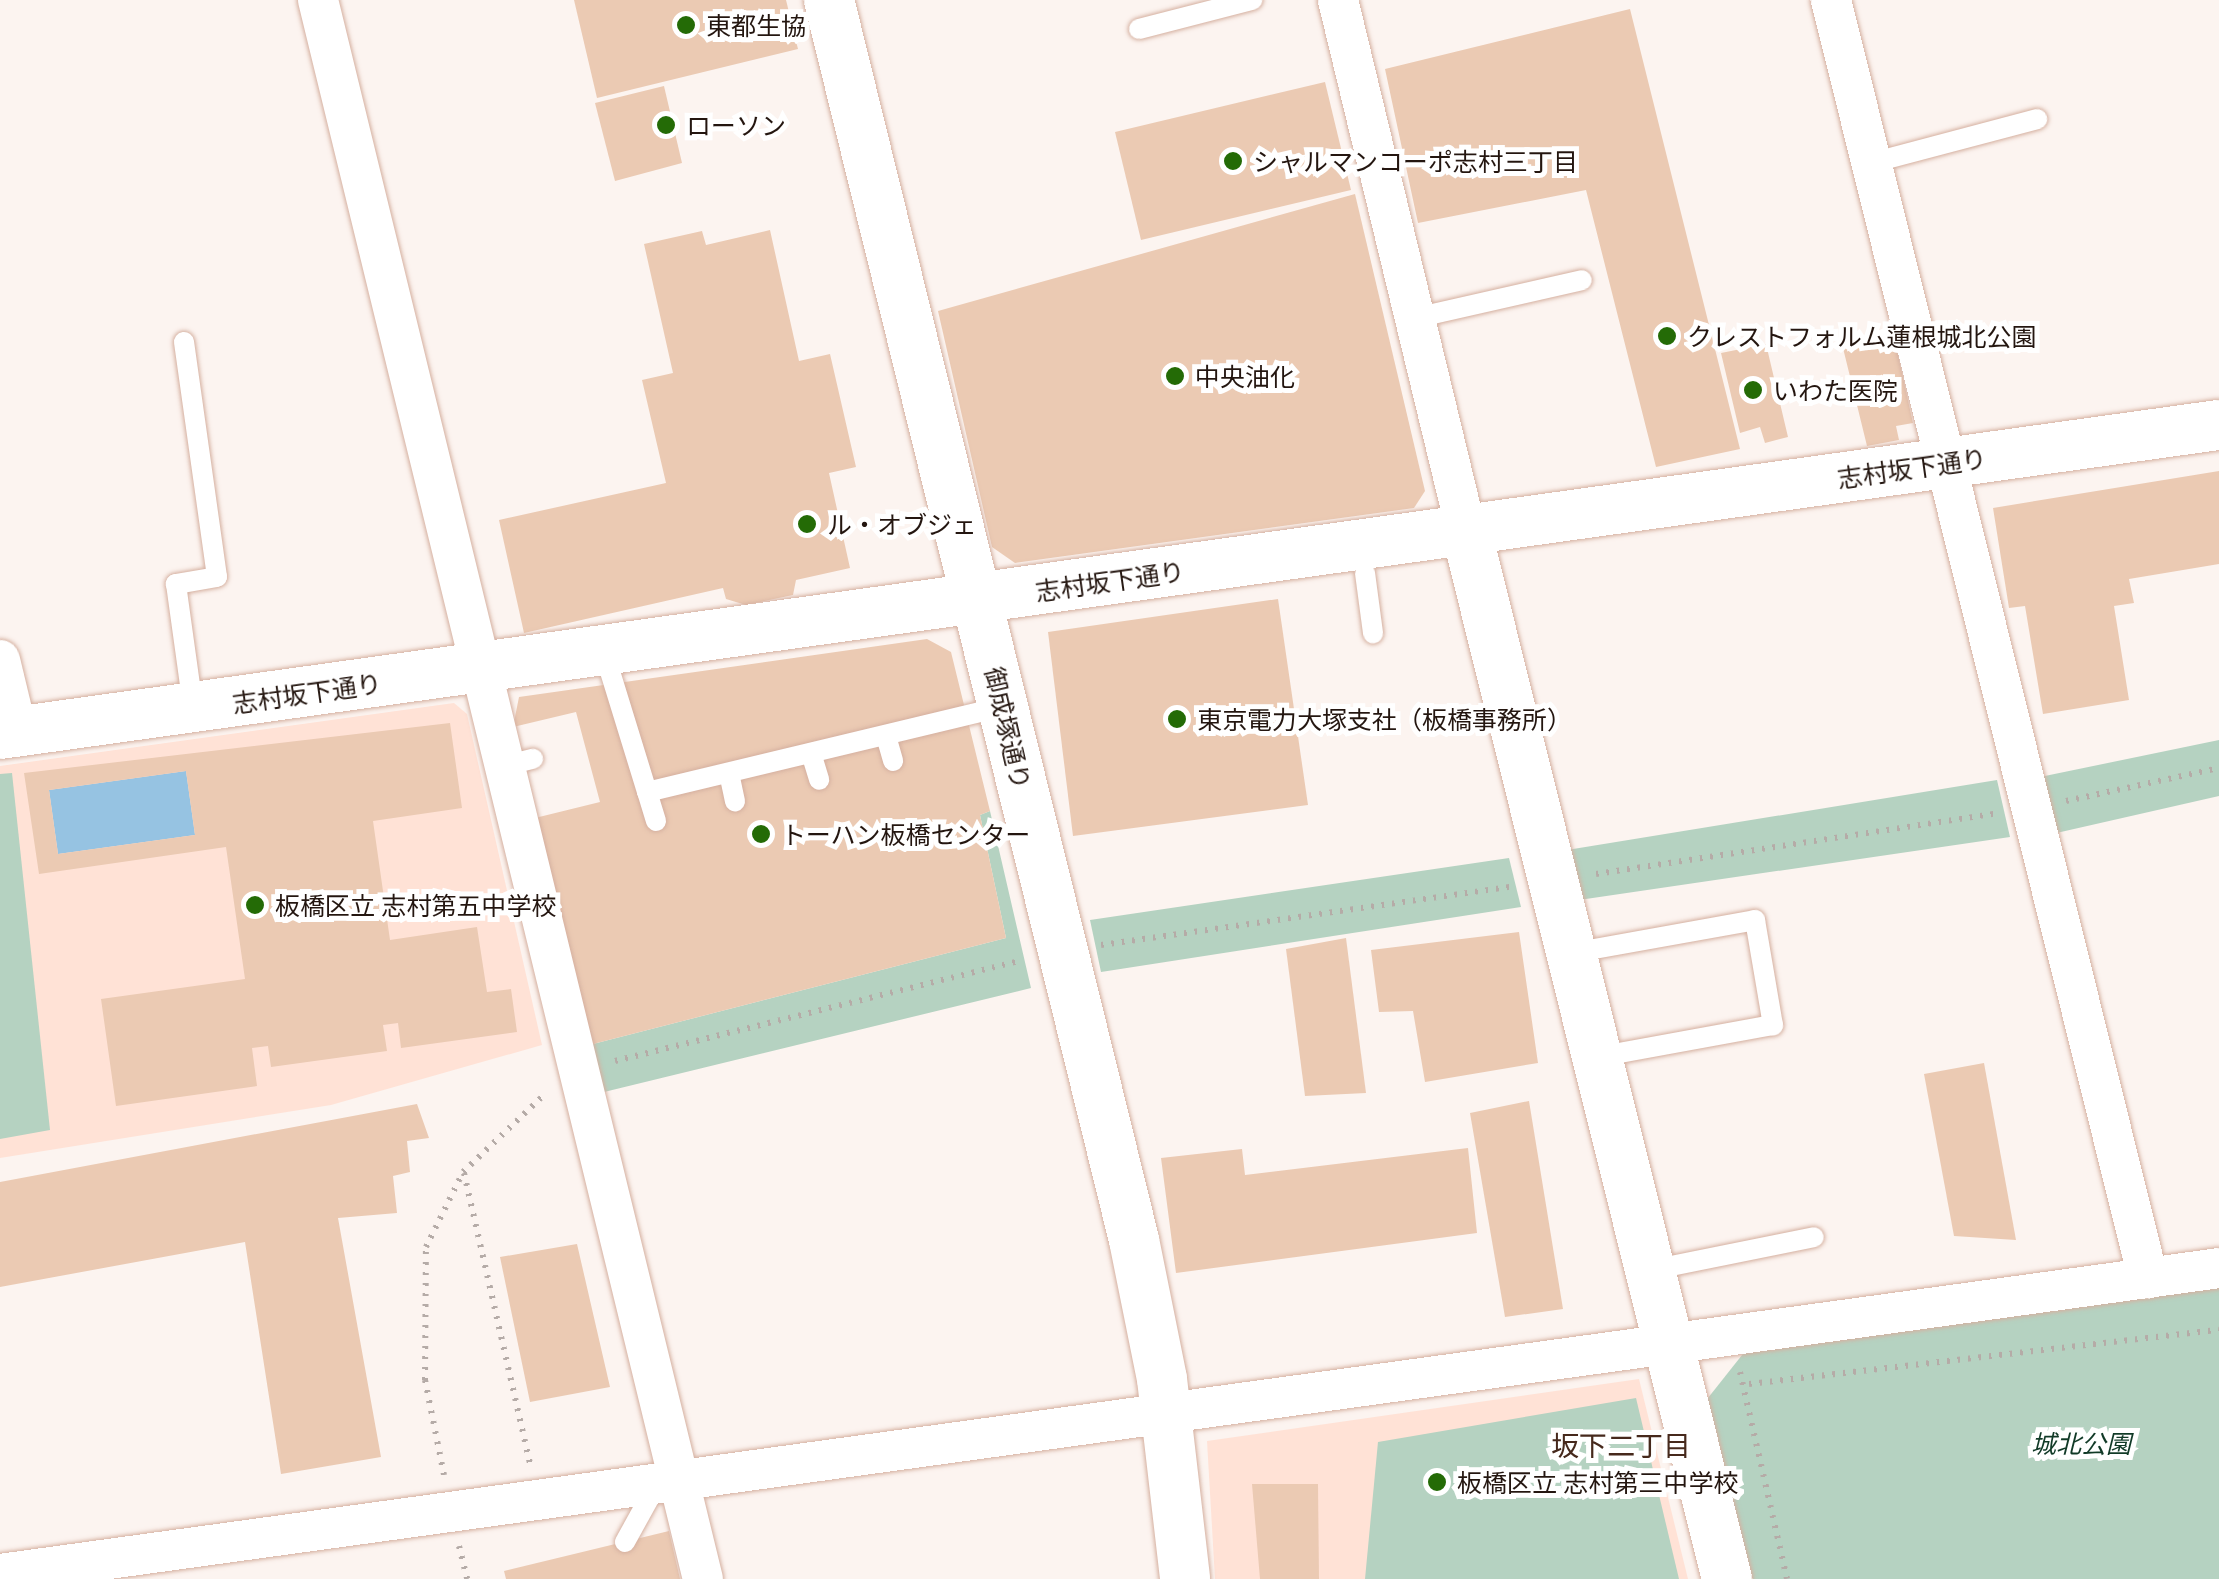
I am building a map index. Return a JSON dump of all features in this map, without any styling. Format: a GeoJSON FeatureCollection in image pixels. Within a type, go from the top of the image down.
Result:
{"type":"FeatureCollection","features":[{"type":"Feature","properties":{"kind":"street"},"geometry":{"type":"LineString","coordinates":[[318,0],[479,670],[518,762],[668,1483],[703,1579]]}},
{"type":"Feature","properties":{"kind":"street","name":"御成塚通り"},"geometry":{"type":"LineString","coordinates":[[828,0],[951,444],[978,600],[1167,1415],[1185,1579]]}},
{"type":"Feature","properties":{"kind":"street"},"geometry":{"type":"LineString","coordinates":[[1338,0],[1727,1579]]}},
{"type":"Feature","properties":{"kind":"street"},"geometry":{"type":"LineString","coordinates":[[1831,0],[2148,1278]]}},
{"type":"Feature","properties":{"kind":"street","name":"志村坂下通り"},"geometry":{"type":"LineString","coordinates":[[9,733],[2219,426]]}},
{"type":"Feature","properties":{"kind":"street"},"geometry":{"type":"LineString","coordinates":[[0,660],[9,733]]}},
{"type":"Feature","properties":{"kind":"street"},"geometry":{"type":"LineString","coordinates":[[0,1574],[216,1562],[452,1513],[2219,1268]]}},
{"type":"Feature","properties":{"kind":"lane"},"geometry":{"type":"LineString","coordinates":[[1139,29],[1252,0]]}},
{"type":"Feature","properties":{"kind":"lane"},"geometry":{"type":"LineString","coordinates":[[1871,163],[2037,119]]}},
{"type":"Feature","properties":{"kind":"lane"},"geometry":{"type":"LineString","coordinates":[[1415,318],[1582,280]]}},
{"type":"Feature","properties":{"kind":"lane"},"geometry":{"type":"LineString","coordinates":[[184,342],[217,577],[176,584],[194,708]]}},
{"type":"Feature","properties":{"kind":"lane"},"geometry":{"type":"LineString","coordinates":[[1365,573],[1373,632]]}},
{"type":"Feature","properties":{"kind":"lane"},"geometry":{"type":"LineString","coordinates":[[604,652],[656,821]]}},
{"type":"Feature","properties":{"kind":"lane"},"geometry":{"type":"LineString","coordinates":[[647,792],[1003,706]]}},
{"type":"Feature","properties":{"kind":"lane"},"geometry":{"type":"LineString","coordinates":[[886,736],[893,762]]}},
{"type":"Feature","properties":{"kind":"lane"},"geometry":{"type":"LineString","coordinates":[[811,754],[819,780]]}},
{"type":"Feature","properties":{"kind":"lane"},"geometry":{"type":"LineString","coordinates":[[729,773],[736,801]]}},
{"type":"Feature","properties":{"kind":"lane"},"geometry":{"type":"LineString","coordinates":[[1570,954],[1754,920],[1774,1025],[1596,1058]]}},
{"type":"Feature","properties":{"kind":"lane"},"geometry":{"type":"LineString","coordinates":[[1650,1271],[1814,1237]]}},
{"type":"Feature","properties":{"kind":"lane"},"geometry":{"type":"LineString","coordinates":[[626,1542],[668,1483]]}},
{"type":"Feature","properties":{"kind":"path"},"geometry":{"type":"LineString","coordinates":[[608,1063],[1062,952],[2033,808],[2219,768]]}},
{"type":"Feature","properties":{"kind":"path"},"geometry":{"type":"LineString","coordinates":[[452,1513],[425,1380],[426,1247],[463,1172],[550,1090]]}},
{"type":"Feature","properties":{"kind":"path"},"geometry":{"type":"LineString","coordinates":[[463,1172],[539,1502]]}},
{"type":"Feature","properties":{"kind":"path"},"geometry":{"type":"LineString","coordinates":[[1749,1384],[2219,1330]]}},
{"type":"Feature","properties":{"kind":"path"},"geometry":{"type":"LineString","coordinates":[[1735,1364],[1749,1384],[1788,1579]]}},
{"type":"Feature","properties":{"kind":"shaded area","name":"板橋区立 志村第五中学校"},"geometry":{"type":"Polygon","coordinates":[[[454,703],[467,714],[542,1045],[331,1105],[0,1158],[0,766],[454,703]]]}},
{"type":"Feature","properties":{"kind":"shaded area","name":"板橋区立 志村第三中学校"},"geometry":{"type":"Polygon","coordinates":[[[1639,1379],[1688,1579],[1215,1579],[1207,1441],[1639,1379]]]}},
{"type":"Feature","properties":{"kind":"green space"},"geometry":{"type":"Polygon","coordinates":[[[2219,740],[2219,796],[2052,834],[2040,777],[2219,740]]]}},
{"type":"Feature","properties":{"kind":"green space"},"geometry":{"type":"Polygon","coordinates":[[[12,773],[50,1130],[0,1139],[0,774],[12,773]]]}},
{"type":"Feature","properties":{"kind":"green space"},"geometry":{"type":"Polygon","coordinates":[[[1997,780],[2010,837],[1579,900],[1567,850],[1997,780]]]}},
{"type":"Feature","properties":{"kind":"green space"},"geometry":{"type":"Polygon","coordinates":[[[990,811],[1031,988],[600,1093],[589,1045],[1006,938],[980,815],[990,811]]]}},
{"type":"Feature","properties":{"kind":"green space"},"geometry":{"type":"Polygon","coordinates":[[[1509,858],[1521,907],[1101,972],[1090,920],[1509,858]]]}},
{"type":"Feature","properties":{"kind":"green space","name":"城北公園"},"geometry":{"type":"Polygon","coordinates":[[[2219,1288],[2219,1579],[1748,1579],[1704,1403],[1746,1350],[2219,1288]]]}},
{"type":"Feature","properties":{"kind":"green space"},"geometry":{"type":"Polygon","coordinates":[[[1636,1398],[1679,1579],[1365,1579],[1378,1442],[1636,1398]]]}},
{"type":"Feature","properties":{"kind":"water"},"geometry":{"type":"Polygon","coordinates":[[[186,771],[195,835],[58,854],[49,790],[186,771]]]}},
{"type":"Feature","properties":{"kind":"building","name":"東都生協"},"geometry":{"type":"Polygon","coordinates":[[[574,0],[786,0],[798,49],[597,98],[574,0]]]}},
{"type":"Feature","properties":{"kind":"building","name":"クレストフォルム蓮根城北公園"},"geometry":{"type":"Polygon","coordinates":[[[1630,9],[1740,449],[1656,467],[1586,190],[1418,223],[1385,69],[1630,9]]]}},
{"type":"Feature","properties":{"kind":"building","name":"シャルマンコーポ志村三丁目"},"geometry":{"type":"Polygon","coordinates":[[[1325,82],[1351,190],[1141,240],[1115,132],[1325,82]]]}},
{"type":"Feature","properties":{"kind":"building"},"geometry":{"type":"Polygon","coordinates":[[[664,86],[682,163],[615,181],[595,103],[664,86]]]}},
{"type":"Feature","properties":{"kind":"building","name":"中央油化"},"geometry":{"type":"Polygon","coordinates":[[[1355,194],[1425,491],[1414,508],[1015,563],[992,547],[938,311],[1355,194]]]}},
{"type":"Feature","properties":{"kind":"building"},"geometry":{"type":"Polygon","coordinates":[[[770,230],[799,361],[830,354],[856,467],[829,473],[850,568],[796,580],[793,595],[746,605],[726,599],[723,588],[524,633],[499,520],[666,483],[642,380],[673,373],[644,244],[702,231],[706,245],[770,230]]]}},
{"type":"Feature","properties":{"kind":"building"},"geometry":{"type":"Polygon","coordinates":[[[1894,337],[1913,423],[1896,426],[1899,440],[1867,446],[1843,348],[1894,337]]]}},
{"type":"Feature","properties":{"kind":"building","name":"いわた医院"},"geometry":{"type":"Polygon","coordinates":[[[1766,344],[1788,437],[1765,443],[1760,427],[1740,433],[1721,353],[1766,344]]]}},
{"type":"Feature","properties":{"kind":"building"},"geometry":{"type":"Polygon","coordinates":[[[2219,471],[2219,564],[2129,579],[2134,603],[2114,606],[2129,700],[2043,714],[2025,606],[2009,608],[1993,508],[2219,471]]]}},
{"type":"Feature","properties":{"kind":"building","name":"東京電力大塚支社（板橋事務所）"},"geometry":{"type":"Polygon","coordinates":[[[1278,599],[1308,805],[1073,836],[1048,632],[1278,599]]]}},
{"type":"Feature","properties":{"kind":"building","name":"トーハン板橋センター"},"geometry":{"type":"Polygon","coordinates":[[[927,639],[951,652],[990,811],[980,815],[1006,938],[589,1045],[535,818],[600,802],[576,712],[513,727],[519,697],[927,639]]]}},
{"type":"Feature","properties":{"kind":"building"},"geometry":{"type":"Polygon","coordinates":[[[450,723],[462,808],[373,821],[390,940],[477,927],[487,992],[511,989],[517,1032],[401,1048],[398,1023],[383,1025],[387,1051],[271,1067],[268,1046],[252,1048],[257,1086],[116,1106],[101,999],[245,979],[226,847],[39,874],[24,773],[450,723]],[[186,771],[49,790],[58,854],[195,835],[186,771]]]}},
{"type":"Feature","properties":{"kind":"building"},"geometry":{"type":"Polygon","coordinates":[[[1519,932],[1538,1063],[1425,1082],[1413,1011],[1379,1012],[1371,950],[1519,932]]]}},
{"type":"Feature","properties":{"kind":"building"},"geometry":{"type":"Polygon","coordinates":[[[1346,938],[1366,1093],[1305,1096],[1286,949],[1346,938]]]}},
{"type":"Feature","properties":{"kind":"building"},"geometry":{"type":"Polygon","coordinates":[[[1984,1063],[2016,1240],[1954,1236],[1924,1074],[1984,1063]]]}},
{"type":"Feature","properties":{"kind":"building"},"geometry":{"type":"Polygon","coordinates":[[[1529,1101],[1563,1309],[1505,1317],[1470,1113],[1529,1101]]]}},
{"type":"Feature","properties":{"kind":"building"},"geometry":{"type":"Polygon","coordinates":[[[417,1104],[429,1138],[407,1141],[410,1172],[393,1176],[397,1213],[338,1218],[381,1457],[281,1474],[245,1242],[0,1287],[0,1182],[417,1104]]]}},
{"type":"Feature","properties":{"kind":"building"},"geometry":{"type":"Polygon","coordinates":[[[1468,1148],[1477,1233],[1176,1273],[1161,1158],[1242,1149],[1245,1175],[1468,1148]]]}},
{"type":"Feature","properties":{"kind":"building"},"geometry":{"type":"Polygon","coordinates":[[[577,1244],[610,1387],[530,1402],[500,1257],[577,1244]]]}},
{"type":"Feature","properties":{"kind":"building"},"geometry":{"type":"Polygon","coordinates":[[[1252,1484],[1318,1484],[1319,1579],[1260,1579],[1252,1484]]]}},
{"type":"Feature","properties":{"kind":"building"},"geometry":{"type":"Polygon","coordinates":[[[669,1531],[680,1579],[506,1579],[504,1571],[669,1531]]]}},
{"type":"Feature","properties":{"kind":"place","name":"東都生協"},"geometry":{"type":"Point","coordinates":[686,25]}},
{"type":"Feature","properties":{"kind":"place","name":"ローソン"},"geometry":{"type":"Point","coordinates":[666,125]}},
{"type":"Feature","properties":{"kind":"place","name":"シャルマンコーポ志村三丁目"},"geometry":{"type":"Point","coordinates":[1233,161]}},
{"type":"Feature","properties":{"kind":"place","name":"クレストフォルム蓮根城北公園"},"geometry":{"type":"Point","coordinates":[1667,336]}},
{"type":"Feature","properties":{"kind":"place","name":"中央油化"},"geometry":{"type":"Point","coordinates":[1175,376]}},
{"type":"Feature","properties":{"kind":"place","name":"いわた医院"},"geometry":{"type":"Point","coordinates":[1753,390]}},
{"type":"Feature","properties":{"kind":"place","name":"ル・オブジェ"},"geometry":{"type":"Point","coordinates":[807,524]}},
{"type":"Feature","properties":{"kind":"place","name":"東京電力大塚支社（板橋事務所）"},"geometry":{"type":"Point","coordinates":[1177,719]}},
{"type":"Feature","properties":{"kind":"place","name":"トーハン板橋センター"},"geometry":{"type":"Point","coordinates":[761,834]}},
{"type":"Feature","properties":{"kind":"place","name":"板橋区立 志村第五中学校"},"geometry":{"type":"Point","coordinates":[255,905]}},
{"type":"Feature","properties":{"kind":"place","name":"板橋区立 志村第三中学校"},"geometry":{"type":"Point","coordinates":[1437,1482]}},
{"type":"Feature","properties":{"kind":"district","name":"坂下二丁目"},"geometry":{"type":"Point","coordinates":[1621,1445]}}]}
